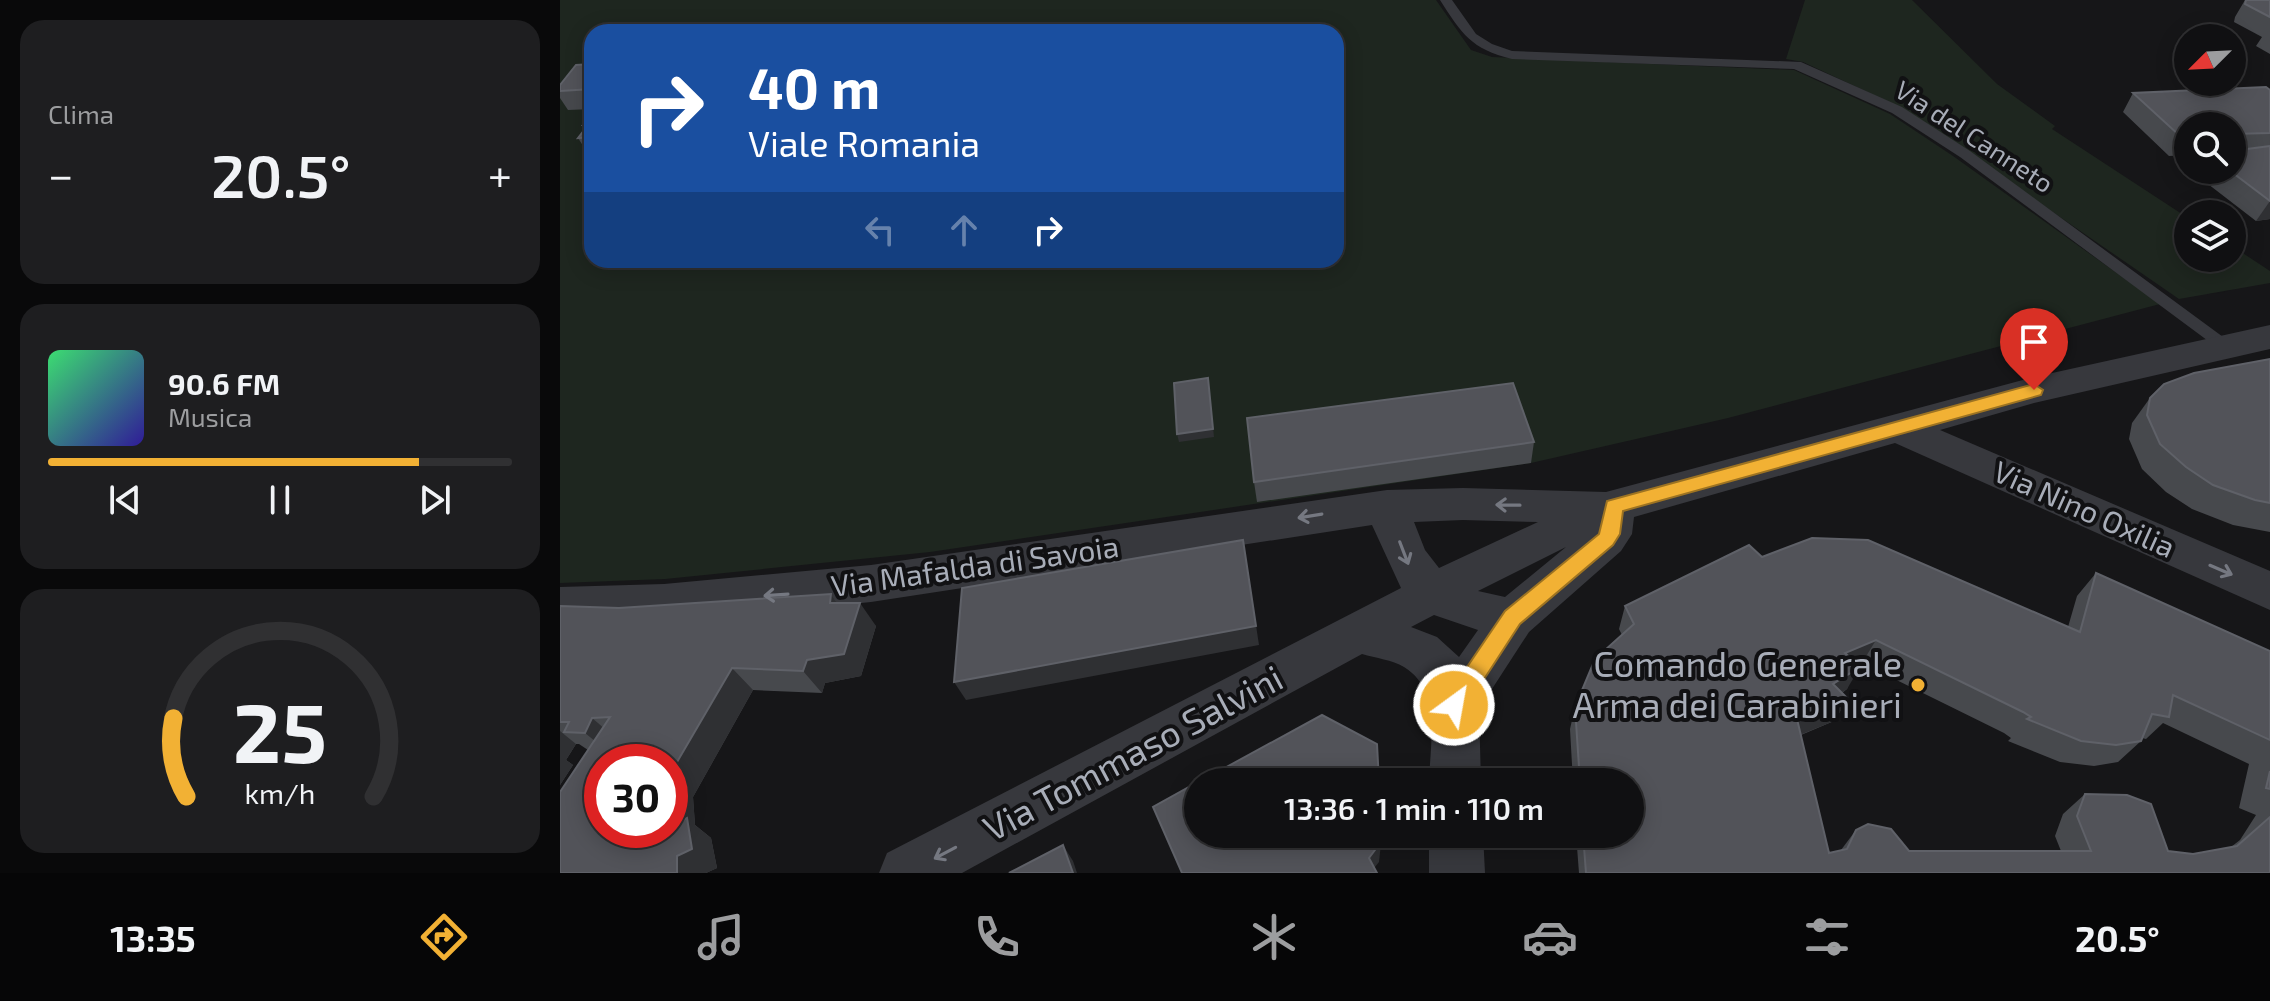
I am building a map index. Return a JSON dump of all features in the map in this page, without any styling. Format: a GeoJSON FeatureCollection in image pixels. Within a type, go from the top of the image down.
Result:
{"type":"FeatureCollection","features":[{"type":"Feature","properties":{"kind":"street"},"geometry":{"type":"LineString","coordinates":[[1454,705],[1513,618],[1606,539],[1610,534],[1614,506],[2034,390],[2270,337]]}},
{"type":"Feature","properties":{"kind":"street","name":"Via Nino Oxilia"},"geometry":{"type":"LineString","coordinates":[[1898,428],[2270,591]]}},
{"type":"Feature","properties":{"kind":"street"},"geometry":{"type":"LineString","coordinates":[[1387,506],[1411,569],[1432,593],[1480,611],[1513,618]]}},
{"type":"Feature","properties":{"kind":"street","name":"Via Mafalda di Savoia"},"geometry":{"type":"LineString","coordinates":[[560,606],[633,606],[797,593],[1387,506],[1614,506]]}},
{"type":"Feature","properties":{"kind":"street","name":"Via Tommaso Salvini"},"geometry":{"type":"LineString","coordinates":[[907,873],[1432,593],[1555,530],[1614,506]]}},
{"type":"Feature","properties":{"kind":"street"},"geometry":{"type":"LineString","coordinates":[[1360,633],[1411,648],[1430,658],[1445,674],[1454,705],[1455,768]]}},
{"type":"Feature","properties":{"kind":"street"},"geometry":{"type":"LineString","coordinates":[[1456,848],[1457,873]]}},
{"type":"Feature","properties":{"kind":"lane","name":"Via del Canneto"},"geometry":{"type":"LineString","coordinates":[[1446,0],[1474,42],[1487,49],[1512,55],[1796,65],[1810,71],[1897,110],[1965,154],[2225,345]]}},
{"type":"Feature","properties":{"kind":"shaded area"},"geometry":{"type":"Polygon","coordinates":[[[560,0],[1436,0],[1471,50],[1492,57],[1794,70],[1890,114],[2160,304],[1728,418],[1531,463],[930,552],[665,579],[560,583],[560,0]]]}},
{"type":"Feature","properties":{"kind":"shaded area"},"geometry":{"type":"Polygon","coordinates":[[[1805,0],[1912,0],[1997,84],[2055,126],[2052,129],[2174,209],[2174,272],[2246,272],[2246,255],[2270,271],[2270,283],[2179,299],[1902,108],[1803,62],[1786,59],[1805,0]]]}},
{"type":"Feature","properties":{"kind":"building"},"geometry":{"type":"Polygon","coordinates":[[[2246,0],[2270,0],[2270,17],[2245,4],[2246,0]]]}},
{"type":"Feature","properties":{"kind":"building"},"geometry":{"type":"Polygon","coordinates":[[[584,64],[584,90],[560,91],[560,85],[576,65],[584,64]]]}},
{"type":"Feature","properties":{"kind":"building"},"geometry":{"type":"Polygon","coordinates":[[[2266,87],[2270,90],[2270,133],[2246,134],[2246,112],[2174,112],[2174,131],[2133,93],[2174,91],[2174,96],[2246,96],[2246,88],[2266,87]]]}},
{"type":"Feature","properties":{"kind":"building"},"geometry":{"type":"Polygon","coordinates":[[[2270,146],[2270,201],[2246,183],[2246,149],[2270,146]]]}},
{"type":"Feature","properties":{"kind":"building"},"geometry":{"type":"Polygon","coordinates":[[[2270,359],[2270,503],[2213,485],[2186,467],[2160,444],[2147,415],[2150,398],[2164,384],[2194,373],[2270,359]]]}},
{"type":"Feature","properties":{"kind":"building"},"geometry":{"type":"Polygon","coordinates":[[[1208,378],[1213,429],[1177,434],[1174,383],[1208,378]]]}},
{"type":"Feature","properties":{"kind":"building"},"geometry":{"type":"Polygon","coordinates":[[[1513,383],[1534,442],[1254,482],[1247,418],[1513,383]]]}},
{"type":"Feature","properties":{"kind":"building"},"geometry":{"type":"Polygon","coordinates":[[[1812,538],[1868,540],[2080,632],[2096,573],[2270,651],[2270,740],[2173,695],[2169,717],[2152,714],[2141,741],[2116,745],[2081,741],[2027,719],[2031,717],[1876,640],[1845,653],[1860,667],[1833,684],[1848,699],[1797,719],[1829,853],[1847,849],[1856,830],[1868,824],[1891,829],[1909,851],[2091,851],[2077,816],[2085,794],[2127,795],[2151,804],[2168,851],[2193,854],[2237,846],[2270,817],[2270,873],[1586,873],[1584,848],[1644,848],[1644,768],[1579,768],[1575,707],[1595,659],[1634,624],[1625,606],[1749,545],[1762,557],[1812,538]]]}},
{"type":"Feature","properties":{"kind":"building"},"geometry":{"type":"Polygon","coordinates":[[[1243,540],[1256,626],[954,682],[962,588],[1243,540]]]}},
{"type":"Feature","properties":{"kind":"building"},"geometry":{"type":"Polygon","coordinates":[[[831,594],[830,603],[860,603],[844,654],[807,660],[803,671],[732,668],[688,744],[592,744],[610,717],[592,718],[585,733],[564,732],[569,722],[560,722],[560,606],[619,608],[831,594]]]}},
{"type":"Feature","properties":{"kind":"building"},"geometry":{"type":"Polygon","coordinates":[[[1322,715],[1377,744],[1378,768],[1225,768],[1322,715]]]}},
{"type":"Feature","properties":{"kind":"building"},"geometry":{"type":"Polygon","coordinates":[[[584,756],[584,848],[688,848],[688,824],[692,849],[677,856],[677,873],[560,873],[560,792],[584,756]]]}},
{"type":"Feature","properties":{"kind":"building"},"geometry":{"type":"Polygon","coordinates":[[[1184,790],[1184,848],[1376,848],[1369,858],[1377,873],[1182,873],[1153,807],[1184,790]]]}},
{"type":"Feature","properties":{"kind":"building"},"geometry":{"type":"Polygon","coordinates":[[[1063,845],[1073,873],[1009,873],[1063,845]]]}},
{"type":"Feature","properties":{"kind":"place","name":"Comando Generale Arma dei Carabinieri"},"geometry":{"type":"Point","coordinates":[1918,685]}},
{"type":"Feature","properties":{"kind":"route"},"geometry":{"type":"LineString","coordinates":[[1454,705],[1483,657],[1513,618],[1606,539],[1610,534],[1614,506],[2034,390]]}}]}
